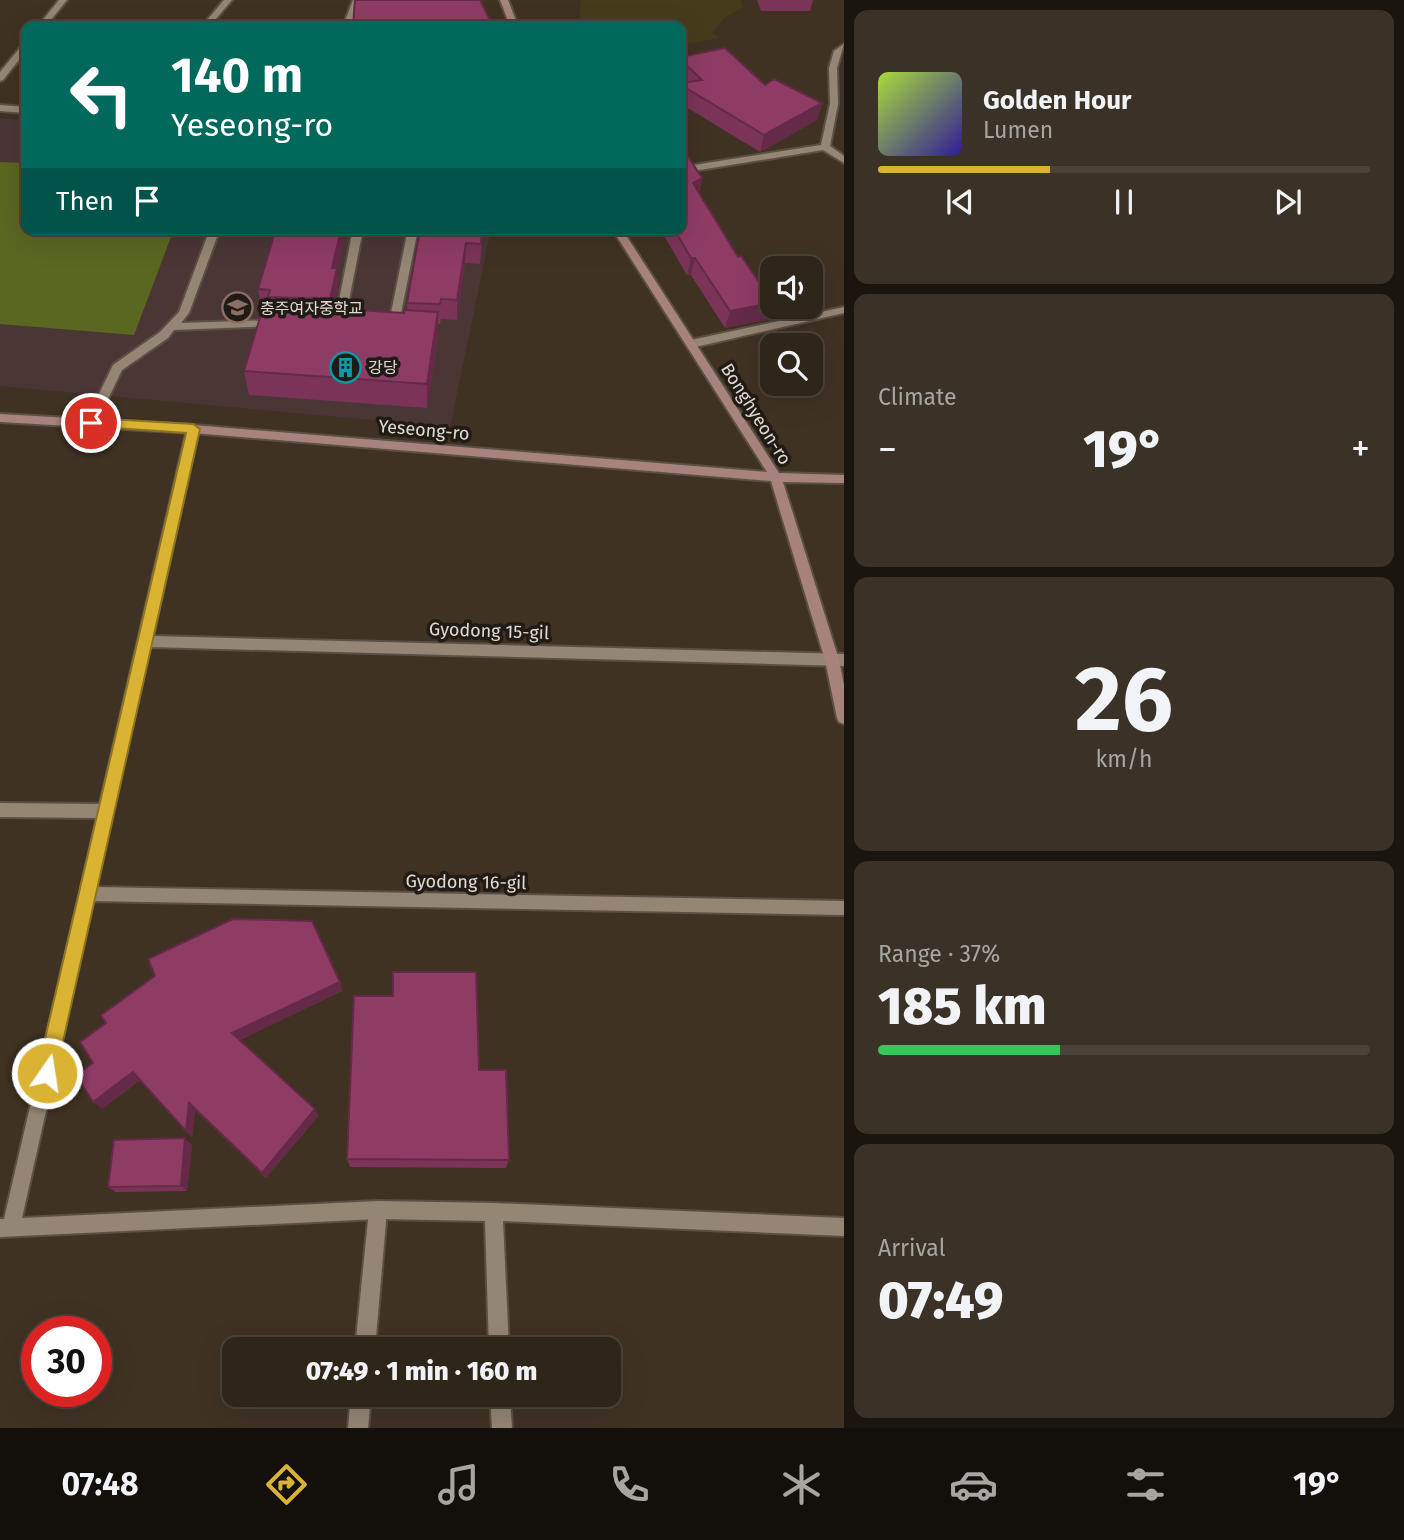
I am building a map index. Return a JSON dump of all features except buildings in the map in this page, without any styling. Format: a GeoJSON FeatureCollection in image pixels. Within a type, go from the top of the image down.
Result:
{"type":"FeatureCollection","features":[{"type":"Feature","properties":{"kind":"street"},"geometry":{"type":"LineString","coordinates":[[46,21],[63,0]]}},
{"type":"Feature","properties":{"kind":"street"},"geometry":{"type":"LineString","coordinates":[[210,21],[228,0]]}},
{"type":"Feature","properties":{"kind":"street"},"geometry":{"type":"LineString","coordinates":[[349,21],[357,0]]}},
{"type":"Feature","properties":{"kind":"street"},"geometry":{"type":"LineString","coordinates":[[504,0],[512,21]]}},
{"type":"Feature","properties":{"kind":"street"},"geometry":{"type":"LineString","coordinates":[[825,146],[834,104],[833,68],[838,51],[844,47]]}},
{"type":"Feature","properties":{"kind":"street"},"geometry":{"type":"LineString","coordinates":[[0,78],[21,52]]}},
{"type":"Feature","properties":{"kind":"street"},"geometry":{"type":"LineString","coordinates":[[0,108],[21,110]]}},
{"type":"Feature","properties":{"kind":"street"},"geometry":{"type":"LineString","coordinates":[[686,169],[825,146],[844,160]]}},
{"type":"Feature","properties":{"kind":"street"},"geometry":{"type":"LineString","coordinates":[[91,423],[117,368],[171,327],[184,313],[213,235]]}},
{"type":"Feature","properties":{"kind":"street"},"geometry":{"type":"LineString","coordinates":[[339,326],[357,235]]}},
{"type":"Feature","properties":{"kind":"street"},"geometry":{"type":"LineString","coordinates":[[380,328],[399,328],[412,235]]}},
{"type":"Feature","properties":{"kind":"street","name":"Bonghyeon-ro"},"geometry":{"type":"LineString","coordinates":[[621,235],[776,477],[838,660],[844,718]]}},
{"type":"Feature","properties":{"kind":"street"},"geometry":{"type":"LineString","coordinates":[[691,344],[844,310]]}},
{"type":"Feature","properties":{"kind":"street"},"geometry":{"type":"LineString","coordinates":[[171,327],[285,323]]}},
{"type":"Feature","properties":{"kind":"street"},"geometry":{"type":"LineString","coordinates":[[326,325],[353,326]]}},
{"type":"Feature","properties":{"kind":"street","name":"Yeseong-ro"},"geometry":{"type":"LineString","coordinates":[[0,418],[193,429],[776,477],[844,479]]}},
{"type":"Feature","properties":{"kind":"street"},"geometry":{"type":"LineString","coordinates":[[193,429],[88,894],[6,1227],[378,1210],[494,1212],[844,1227]]}},
{"type":"Feature","properties":{"kind":"street","name":"Gyodong 15-gil"},"geometry":{"type":"LineString","coordinates":[[145,641],[838,660]]}},
{"type":"Feature","properties":{"kind":"street"},"geometry":{"type":"LineString","coordinates":[[0,810],[106,811]]}},
{"type":"Feature","properties":{"kind":"street","name":"Gyodong 16-gil"},"geometry":{"type":"LineString","coordinates":[[88,894],[844,908]]}},
{"type":"Feature","properties":{"kind":"street"},"geometry":{"type":"LineString","coordinates":[[366,1337],[378,1210]]}},
{"type":"Feature","properties":{"kind":"street"},"geometry":{"type":"LineString","coordinates":[[494,1212],[499,1337]]}},
{"type":"Feature","properties":{"kind":"street"},"geometry":{"type":"LineString","coordinates":[[358,1428],[360,1407]]}},
{"type":"Feature","properties":{"kind":"street"},"geometry":{"type":"LineString","coordinates":[[501,1407],[502,1428]]}},
{"type":"Feature","properties":{"kind":"shaded area","name":"충주여자중학교"},"geometry":{"type":"Polygon","coordinates":[[[0,118],[21,120],[21,235],[490,235],[450,427],[0,386],[0,118]]]}},
{"type":"Feature","properties":{"kind":"green space"},"geometry":{"type":"Polygon","coordinates":[[[0,162],[21,163],[21,235],[172,235],[134,335],[0,324],[0,162]]]}},
{"type":"Feature","properties":{"kind":"sand"},"geometry":{"type":"Polygon","coordinates":[[[581,0],[741,0],[743,7],[724,18],[712,33],[719,38],[686,44],[686,21],[579,21],[581,0]]]}},
{"type":"Feature","properties":{"kind":"place","name":"충주여자중학교"},"geometry":{"type":"Point","coordinates":[237,308]}},
{"type":"Feature","properties":{"kind":"place","name":"강당"},"geometry":{"type":"Point","coordinates":[345,367]}},
{"type":"Feature","properties":{"kind":"route"},"geometry":{"type":"LineString","coordinates":[[47,1073],[193,429],[91,423]]}}]}
